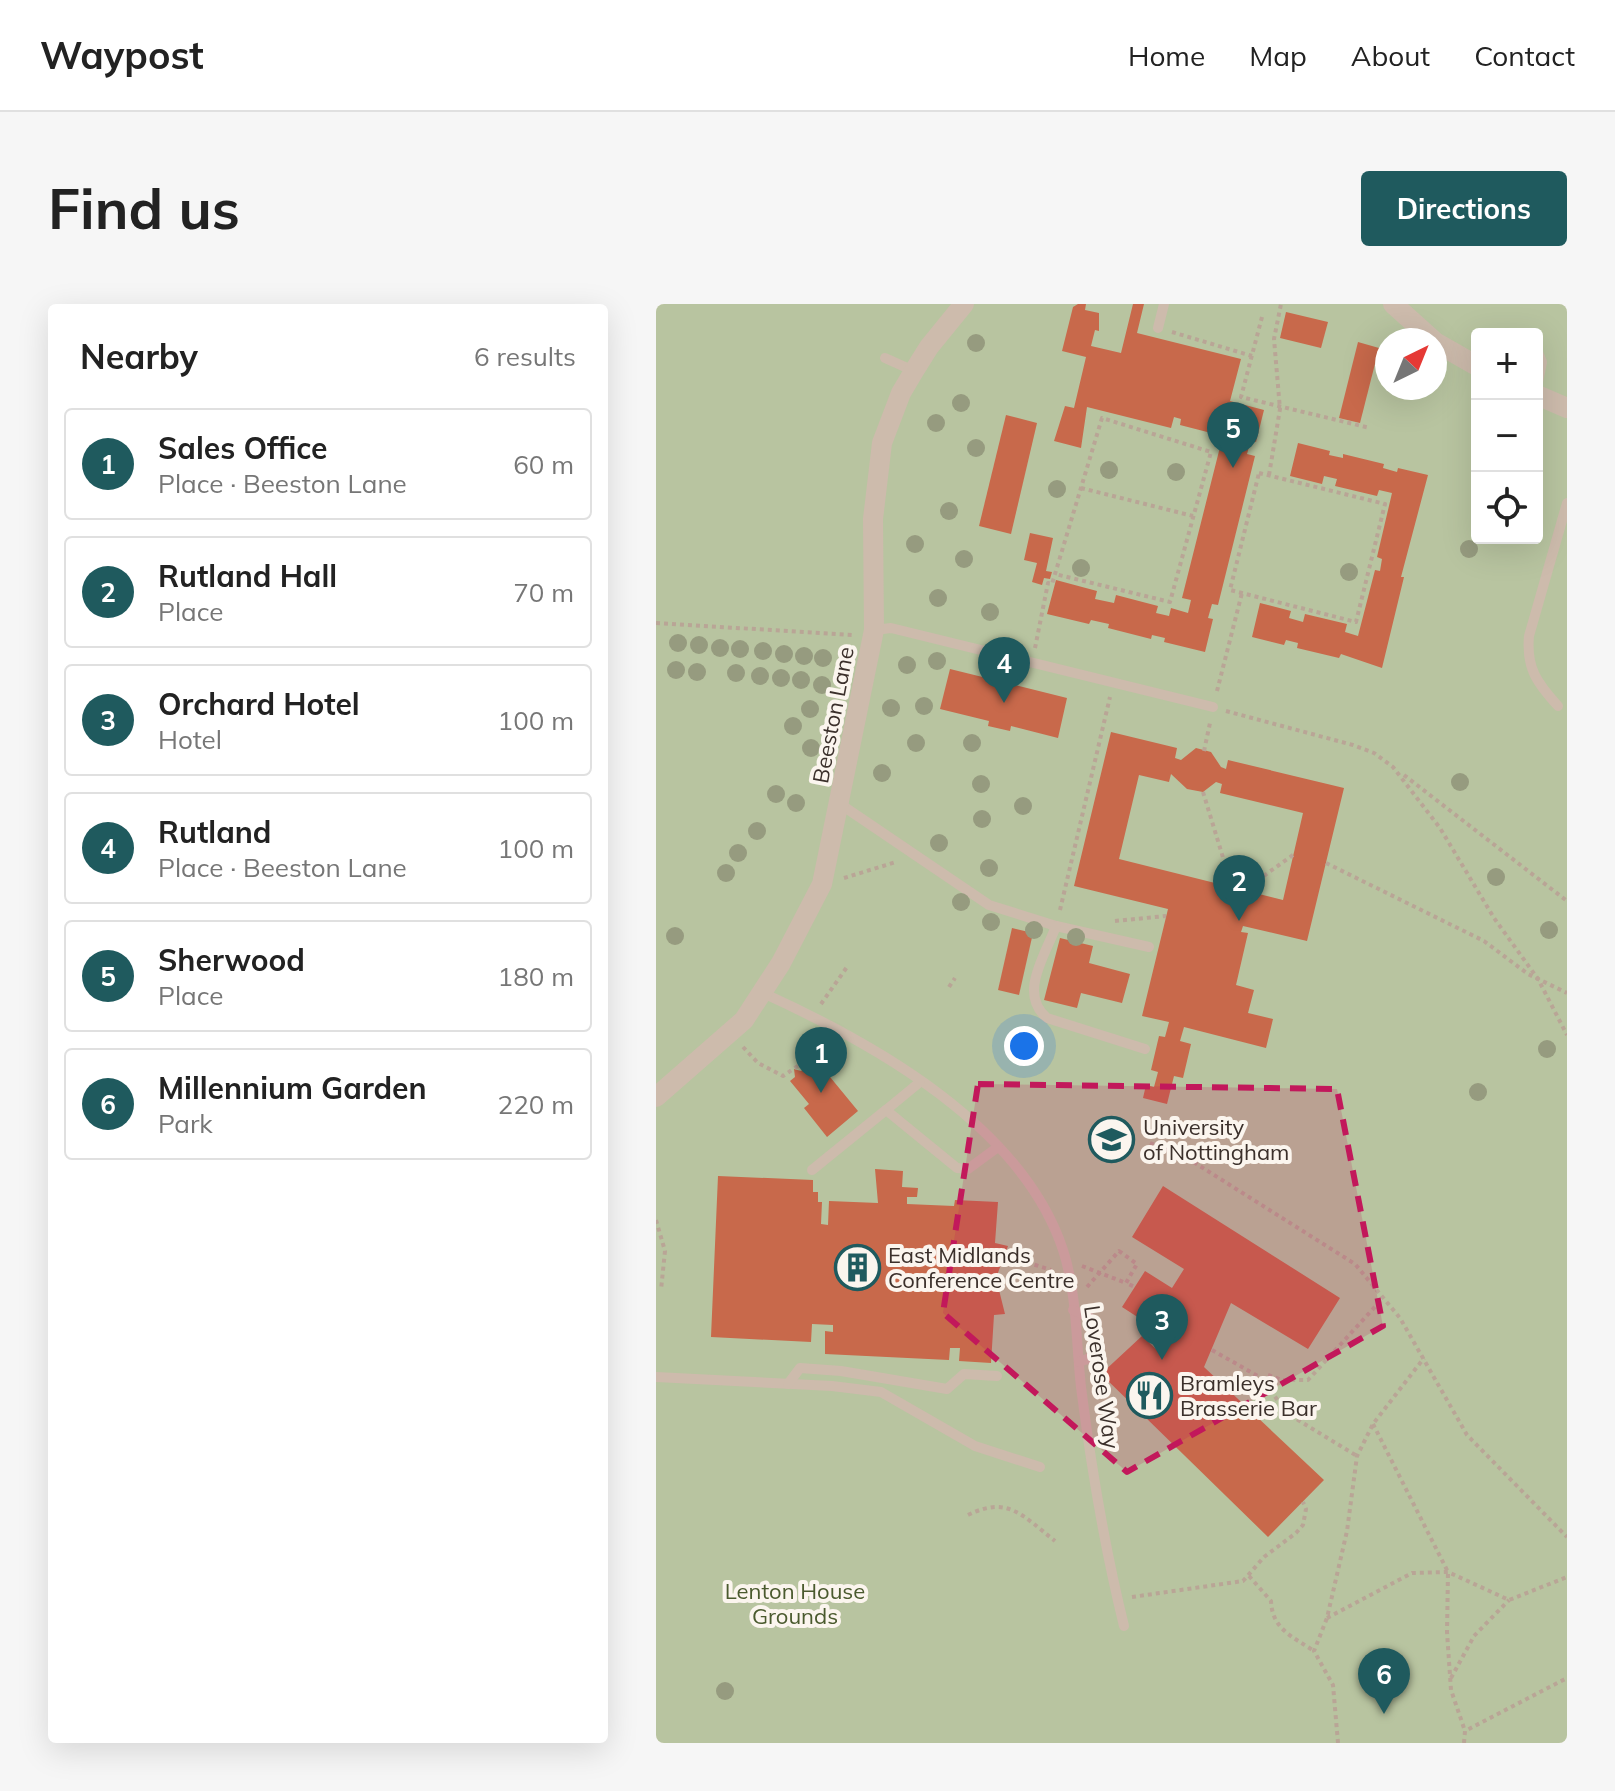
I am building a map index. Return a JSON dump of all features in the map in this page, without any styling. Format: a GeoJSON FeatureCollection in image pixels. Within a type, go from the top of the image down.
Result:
{"type":"FeatureCollection","features":[{"type":"Feature","properties":{"kind":"street","name":"Beeston Lane"},"geometry":{"type":"LineString","coordinates":[[656,1097],[730,1033],[763,993],[822,884],[874,630],[876,480],[882,443],[901,393],[929,347],[964,304]]}},
{"type":"Feature","properties":{"kind":"street"},"geometry":{"type":"LineString","coordinates":[[1393,304],[1420,328]]}},
{"type":"Feature","properties":{"kind":"street"},"geometry":{"type":"LineString","coordinates":[[1447,349],[1471,363]]}},
{"type":"Feature","properties":{"kind":"street"},"geometry":{"type":"LineString","coordinates":[[1543,398],[1567,408]]}},
{"type":"Feature","properties":{"kind":"lane"},"geometry":{"type":"LineString","coordinates":[[1158,328],[1164,304]]}},
{"type":"Feature","properties":{"kind":"lane"},"geometry":{"type":"LineString","coordinates":[[885,358],[914,371]]}},
{"type":"Feature","properties":{"kind":"lane"},"geometry":{"type":"LineString","coordinates":[[1558,706],[1532,675],[1527,658],[1529,636],[1567,503]]}},
{"type":"Feature","properties":{"kind":"lane"},"geometry":{"type":"LineString","coordinates":[[874,630],[891,628],[1213,707]]}},
{"type":"Feature","properties":{"kind":"lane"},"geometry":{"type":"LineString","coordinates":[[840,804],[989,905],[1056,926],[1149,947]]}},
{"type":"Feature","properties":{"kind":"lane"},"geometry":{"type":"LineString","coordinates":[[1056,926],[1032,989],[1035,1008],[1047,1018],[1145,1049]]}},
{"type":"Feature","properties":{"kind":"lane","name":"Loverose Way"},"geometry":{"type":"LineString","coordinates":[[763,993],[852,1038],[920,1082],[998,1147],[1033,1188],[1049,1216],[1063,1252],[1117,1599],[1124,1626]]}},
{"type":"Feature","properties":{"kind":"lane"},"geometry":{"type":"LineString","coordinates":[[812,1170],[920,1082]]}},
{"type":"Feature","properties":{"kind":"lane"},"geometry":{"type":"LineString","coordinates":[[886,1110],[957,1168],[968,1169],[998,1147]]}},
{"type":"Feature","properties":{"kind":"lane"},"geometry":{"type":"LineString","coordinates":[[1073,1307],[1089,1317],[1094,1348],[1090,1358],[1079,1362]]}},
{"type":"Feature","properties":{"kind":"lane"},"geometry":{"type":"LineString","coordinates":[[788,1384],[800,1368],[841,1371],[947,1389],[964,1374],[997,1376]]}},
{"type":"Feature","properties":{"kind":"lane"},"geometry":{"type":"LineString","coordinates":[[656,1377],[881,1392],[975,1446],[1040,1467]]}},
{"type":"Feature","properties":{"kind":"path"},"geometry":{"type":"LineString","coordinates":[[1269,475],[1280,409],[1274,339],[1281,304]]}},
{"type":"Feature","properties":{"kind":"path"},"geometry":{"type":"LineString","coordinates":[[1262,317],[1241,397],[1280,409],[1370,428]]}},
{"type":"Feature","properties":{"kind":"path"},"geometry":{"type":"LineString","coordinates":[[1158,328],[1252,356]]}},
{"type":"Feature","properties":{"kind":"path"},"geometry":{"type":"LineString","coordinates":[[1032,662],[1048,583],[1052,584],[1055,574],[1081,488],[1102,418],[1211,452],[1170,602],[1055,574]]}},
{"type":"Feature","properties":{"kind":"path"},"geometry":{"type":"LineString","coordinates":[[1259,473],[1385,504],[1356,622],[1242,593],[1230,590],[1259,473]]}},
{"type":"Feature","properties":{"kind":"path"},"geometry":{"type":"LineString","coordinates":[[1081,488],[1193,516]]}},
{"type":"Feature","properties":{"kind":"path"},"geometry":{"type":"LineString","coordinates":[[1204,751],[1242,593]]}},
{"type":"Feature","properties":{"kind":"path"},"geometry":{"type":"LineString","coordinates":[[656,623],[850,636],[874,630]]}},
{"type":"Feature","properties":{"kind":"path"},"geometry":{"type":"LineString","coordinates":[[1056,926],[1114,683]]}},
{"type":"Feature","properties":{"kind":"path"},"geometry":{"type":"LineString","coordinates":[[1213,707],[1374,753],[1567,901]]}},
{"type":"Feature","properties":{"kind":"path"},"geometry":{"type":"LineString","coordinates":[[1393,767],[1440,828],[1494,918],[1538,979],[1567,1035]]}},
{"type":"Feature","properties":{"kind":"path"},"geometry":{"type":"LineString","coordinates":[[1203,792],[1232,887],[1244,890],[1293,855]]}},
{"type":"Feature","properties":{"kind":"path"},"geometry":{"type":"LineString","coordinates":[[822,884],[916,857]]}},
{"type":"Feature","properties":{"kind":"path"},"geometry":{"type":"LineString","coordinates":[[1326,863],[1484,941],[1538,979],[1567,993]]}},
{"type":"Feature","properties":{"kind":"path"},"geometry":{"type":"LineString","coordinates":[[813,1016],[847,967]]}},
{"type":"Feature","properties":{"kind":"path"},"geometry":{"type":"LineString","coordinates":[[949,987],[955,978]]}},
{"type":"Feature","properties":{"kind":"path"},"geometry":{"type":"LineString","coordinates":[[730,1033],[758,1063],[783,1076],[792,1066],[806,1062],[816,1066],[852,1038]]}},
{"type":"Feature","properties":{"kind":"path"},"geometry":{"type":"LineString","coordinates":[[1150,1143],[1184,1156],[1355,1264],[1400,1318],[1467,1435],[1567,1537]]}},
{"type":"Feature","properties":{"kind":"path"},"geometry":{"type":"LineString","coordinates":[[656,1220],[665,1251],[661,1290]]}},
{"type":"Feature","properties":{"kind":"path"},"geometry":{"type":"LineString","coordinates":[[1073,1307],[1119,1251],[1137,1264],[1126,1283]]}},
{"type":"Feature","properties":{"kind":"path"},"geometry":{"type":"LineString","coordinates":[[1004,1255],[1034,1265]]}},
{"type":"Feature","properties":{"kind":"path"},"geometry":{"type":"LineString","coordinates":[[1078,1265],[1135,1287]]}},
{"type":"Feature","properties":{"kind":"path"},"geometry":{"type":"LineString","coordinates":[[1212,1350],[1266,1377],[1308,1380],[1383,1298]]}},
{"type":"Feature","properties":{"kind":"path"},"geometry":{"type":"LineString","coordinates":[[1314,1651],[1327,1618],[1347,1531],[1357,1456],[1373,1424],[1424,1358]]}},
{"type":"Feature","properties":{"kind":"path"},"geometry":{"type":"LineString","coordinates":[[1266,1377],[1278,1401],[1312,1432],[1357,1456]]}},
{"type":"Feature","properties":{"kind":"path"},"geometry":{"type":"LineString","coordinates":[[1373,1424],[1448,1572],[1450,1680],[1465,1731],[1464,1743]]}},
{"type":"Feature","properties":{"kind":"path"},"geometry":{"type":"LineString","coordinates":[[1117,1599],[1233,1583],[1249,1576],[1264,1557],[1303,1525],[1306,1509],[1303,1502]]}},
{"type":"Feature","properties":{"kind":"path"},"geometry":{"type":"LineString","coordinates":[[968,1515],[989,1504],[1015,1510],[1055,1541]]}},
{"type":"Feature","properties":{"kind":"path"},"geometry":{"type":"LineString","coordinates":[[1327,1618],[1412,1573],[1448,1572],[1509,1600]]}},
{"type":"Feature","properties":{"kind":"path"},"geometry":{"type":"LineString","coordinates":[[1249,1576],[1271,1601],[1271,1615],[1279,1628],[1314,1651],[1333,1685],[1338,1743]]}},
{"type":"Feature","properties":{"kind":"path"},"geometry":{"type":"LineString","coordinates":[[1450,1680],[1474,1636],[1509,1600],[1567,1577]]}},
{"type":"Feature","properties":{"kind":"path"},"geometry":{"type":"LineString","coordinates":[[1465,1731],[1567,1678]]}},
{"type":"Feature","properties":{"kind":"highlighted area"},"geometry":{"type":"Polygon","coordinates":[[[978,1084],[1337,1089],[1383,1326],[1127,1472],[943,1313],[978,1084]]]}},
{"type":"Feature","properties":{"kind":"green space","name":"University of Nottingham"},"geometry":{"type":"Polygon","coordinates":[[[656,304],[1567,304],[1567,1743],[656,1743],[656,304]]]}},
{"type":"Feature","properties":{"kind":"building"},"geometry":{"type":"Polygon","coordinates":[[[1086,304],[1085,310],[1099,313],[1099,331],[1095,330],[1091,346],[1121,353],[1133,304],[1144,304],[1137,333],[1241,359],[1230,401],[1264,410],[1256,442],[1251,440],[1247,454],[1255,456],[1218,605],[1212,604],[1208,618],[1213,619],[1205,652],[1164,642],[1165,638],[1152,635],[1151,639],[1108,628],[1109,624],[1091,620],[1089,624],[1047,614],[1056,580],[1097,591],[1095,599],[1114,603],[1116,595],[1158,606],[1156,613],[1169,616],[1171,608],[1188,613],[1191,600],[1182,598],[1220,447],[1227,449],[1230,436],[1216,429],[1215,434],[1180,425],[1181,419],[1174,417],[1171,428],[1087,407],[1081,448],[1054,441],[1065,406],[1074,408],[1086,357],[1062,351],[1073,307],[1086,304]]]}},
{"type":"Feature","properties":{"kind":"building"},"geometry":{"type":"Polygon","coordinates":[[[1286,312],[1328,322],[1321,348],[1280,338],[1286,312]]]}},
{"type":"Feature","properties":{"kind":"building"},"geometry":{"type":"Polygon","coordinates":[[[1358,342],[1375,347],[1375,364],[1360,423],[1339,418],[1358,342]]]}},
{"type":"Feature","properties":{"kind":"building"},"geometry":{"type":"Polygon","coordinates":[[[1006,415],[1037,423],[1011,534],[979,526],[1006,415]]]}},
{"type":"Feature","properties":{"kind":"building"},"geometry":{"type":"Polygon","coordinates":[[[1298,443],[1330,451],[1329,455],[1343,458],[1343,454],[1384,464],[1383,468],[1397,472],[1398,468],[1428,475],[1401,577],[1404,577],[1382,668],[1341,654],[1339,658],[1297,648],[1298,643],[1286,640],[1284,645],[1252,637],[1260,603],[1291,611],[1289,618],[1303,622],[1305,614],[1347,624],[1345,632],[1358,636],[1375,570],[1380,571],[1382,559],[1377,557],[1392,493],[1379,490],[1377,496],[1335,486],[1337,479],[1324,476],[1322,484],[1290,476],[1298,443]]]}},
{"type":"Feature","properties":{"kind":"building"},"geometry":{"type":"Polygon","coordinates":[[[1030,533],[1053,538],[1046,571],[1052,572],[1050,579],[1044,578],[1042,585],[1032,582],[1037,563],[1024,560],[1030,533]]]}},
{"type":"Feature","properties":{"kind":"building"},"geometry":{"type":"Polygon","coordinates":[[[950,669],[1067,698],[1058,738],[1011,726],[1010,731],[988,726],[989,721],[940,709],[950,669]]]}},
{"type":"Feature","properties":{"kind":"building"},"geometry":{"type":"Polygon","coordinates":[[[1111,732],[1177,748],[1175,758],[1181,760],[1196,748],[1211,752],[1221,767],[1226,769],[1228,760],[1344,788],[1307,941],[1243,926],[1241,932],[1248,933],[1236,985],[1254,990],[1248,1013],[1273,1019],[1266,1048],[1184,1027],[1180,1041],[1191,1044],[1183,1078],[1174,1076],[1167,1104],[1143,1098],[1146,1085],[1154,1087],[1158,1072],[1151,1070],[1159,1036],[1165,1037],[1169,1022],[1142,1016],[1168,909],[1074,886],[1111,732]],[[1171,774],[1169,782],[1139,775],[1119,859],[1283,900],[1303,813],[1220,793],[1222,784],[1216,782],[1203,792],[1187,789],[1171,774]]]}},
{"type":"Feature","properties":{"kind":"building"},"geometry":{"type":"Polygon","coordinates":[[[1012,928],[1033,933],[1019,995],[998,990],[1012,928]]]}},
{"type":"Feature","properties":{"kind":"building"},"geometry":{"type":"Polygon","coordinates":[[[1060,938],[1093,946],[1089,963],[1130,974],[1122,1003],[1081,993],[1077,1008],[1044,1000],[1060,938]]]}},
{"type":"Feature","properties":{"kind":"building"},"geometry":{"type":"Polygon","coordinates":[[[807,1066],[815,1072],[821,1066],[858,1111],[827,1137],[804,1108],[809,1104],[790,1081],[795,1077],[794,1069],[801,1071],[807,1066]]]}},
{"type":"Feature","properties":{"kind":"building","name":"East Midlands Conference Centre"},"geometry":{"type":"Polygon","coordinates":[[[875,1169],[903,1171],[902,1187],[918,1188],[917,1197],[907,1197],[907,1204],[954,1206],[955,1200],[998,1202],[995,1243],[1008,1246],[996,1278],[1005,1314],[994,1315],[991,1363],[959,1361],[960,1348],[950,1348],[949,1360],[825,1354],[825,1331],[833,1332],[833,1325],[812,1324],[811,1342],[711,1337],[718,1176],[813,1180],[813,1192],[818,1192],[818,1202],[822,1202],[821,1224],[828,1225],[829,1201],[878,1203],[875,1169]]]}},
{"type":"Feature","properties":{"kind":"building"},"geometry":{"type":"Polygon","coordinates":[[[1163,1186],[1340,1298],[1308,1349],[1231,1303],[1204,1367],[1324,1480],[1268,1537],[1101,1374],[1142,1336],[1159,1352],[1167,1336],[1122,1307],[1145,1271],[1172,1288],[1184,1269],[1132,1237],[1163,1186]]]}},
{"type":"Feature","properties":{"kind":"place","name":"Sherwood"},"geometry":{"type":"Point","coordinates":[1233,468]}},
{"type":"Feature","properties":{"kind":"place","name":"Rutland"},"geometry":{"type":"Point","coordinates":[1004,703]}},
{"type":"Feature","properties":{"kind":"place","name":"Rutland Hall"},"geometry":{"type":"Point","coordinates":[1239,921]}},
{"type":"Feature","properties":{"kind":"place","name":"Sales Office"},"geometry":{"type":"Point","coordinates":[821,1093]}},
{"type":"Feature","properties":{"kind":"place","name":"University of Nottingham"},"geometry":{"type":"Point","coordinates":[1112,1140]}},
{"type":"Feature","properties":{"kind":"place","name":"East Midlands Conference Centre"},"geometry":{"type":"Point","coordinates":[857,1268]}},
{"type":"Feature","properties":{"kind":"place","name":"Orchard Hotel"},"geometry":{"type":"Point","coordinates":[1162,1360]}},
{"type":"Feature","properties":{"kind":"place","name":"Bramleys Brasserie Bar"},"geometry":{"type":"Point","coordinates":[1149,1396]}},
{"type":"Feature","properties":{"kind":"place","name":"Millennium Garden"},"geometry":{"type":"Point","coordinates":[1384,1714]}},
{"type":"Feature","properties":{"kind":"park label","name":"Lenton House Grounds"},"geometry":{"type":"Point","coordinates":[795,1604]}}]}
